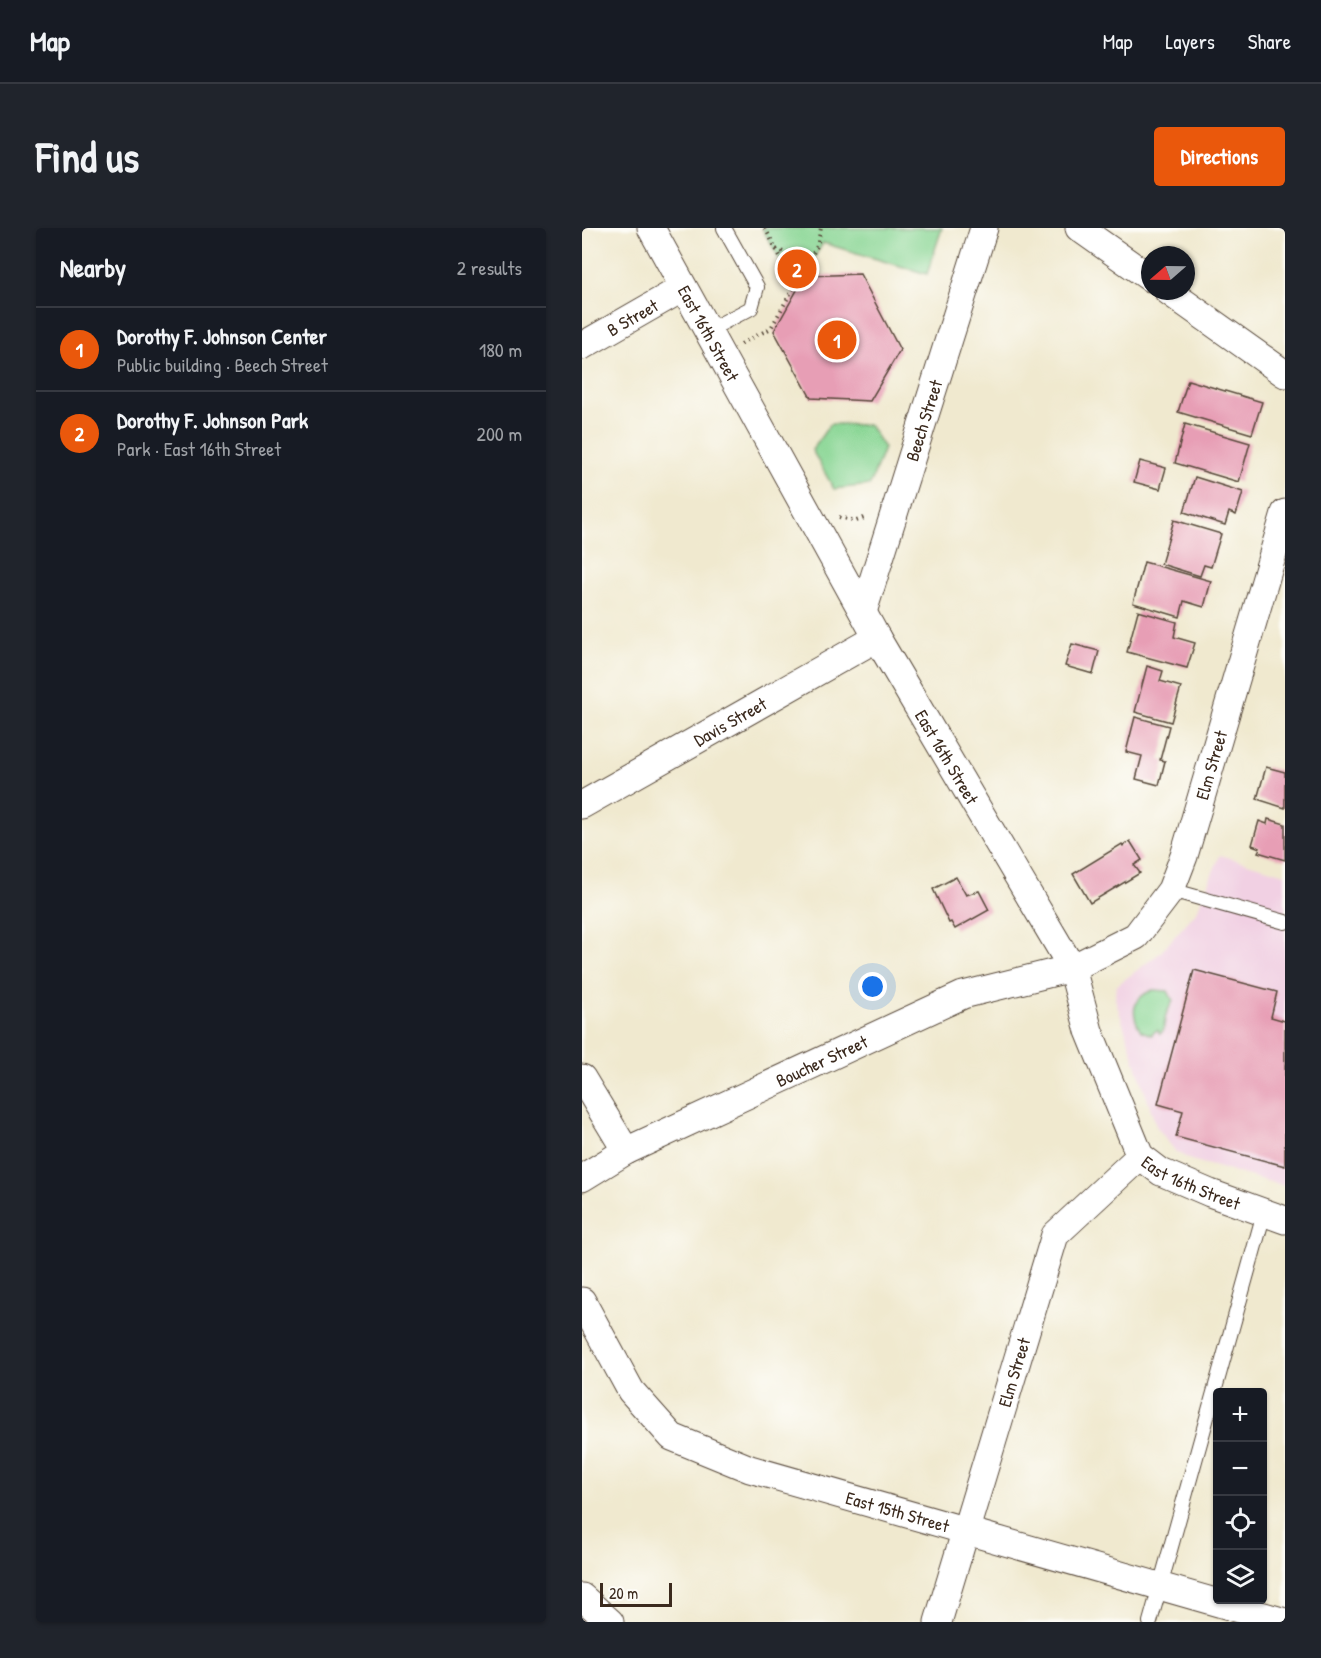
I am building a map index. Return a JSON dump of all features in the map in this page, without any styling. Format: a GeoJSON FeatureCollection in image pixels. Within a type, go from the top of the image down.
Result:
{"type":"FeatureCollection","features":[{"type":"Feature","properties":{"kind":"street","name":"East 16th Street"},"geometry":{"type":"LineString","coordinates":[[651,228],[877,638],[1072,968],[1089,1031],[1140,1156],[1161,1172],[1275,1217]]}},
{"type":"Feature","properties":{"kind":"street","name":"Beech Street"},"geometry":{"type":"LineString","coordinates":[[864,612],[984,228]]}},
{"type":"Feature","properties":{"kind":"street"},"geometry":{"type":"LineString","coordinates":[[1079,228],[1141,272]]}},
{"type":"Feature","properties":{"kind":"street","name":"B Street"},"geometry":{"type":"LineString","coordinates":[[582,346],[683,288]]}},
{"type":"Feature","properties":{"kind":"street"},"geometry":{"type":"LineString","coordinates":[[1181,300],[1285,374]]}},
{"type":"Feature","properties":{"kind":"street","name":"Elm Street"},"geometry":{"type":"LineString","coordinates":[[1072,968],[1136,936],[1171,890],[1184,856],[1285,513]]}},
{"type":"Feature","properties":{"kind":"street","name":"Davis Street"},"geometry":{"type":"LineString","coordinates":[[582,805],[877,638]]}},
{"type":"Feature","properties":{"kind":"street","name":"Boucher Street"},"geometry":{"type":"LineString","coordinates":[[582,1178],[626,1151],[963,995],[1072,968]]}},
{"type":"Feature","properties":{"kind":"street"},"geometry":{"type":"LineString","coordinates":[[582,1078],[626,1151]]}},
{"type":"Feature","properties":{"kind":"street","name":"Elm Street"},"geometry":{"type":"LineString","coordinates":[[938,1622],[1055,1235],[1140,1156]]}},
{"type":"Feature","properties":{"kind":"street","name":"East 15th Street"},"geometry":{"type":"LineString","coordinates":[[582,1301],[631,1391],[672,1437],[750,1469],[1285,1622]]}},
{"type":"Feature","properties":{"kind":"lane"},"geometry":{"type":"LineString","coordinates":[[707,331],[751,308],[757,287],[724,228]]}},
{"type":"Feature","properties":{"kind":"lane"},"geometry":{"type":"LineString","coordinates":[[1171,890],[1285,922]]}},
{"type":"Feature","properties":{"kind":"lane"},"geometry":{"type":"LineString","coordinates":[[1149,1622],[1275,1217]]}},
{"type":"Feature","properties":{"kind":"path"},"geometry":{"type":"LineString","coordinates":[[765,228],[796,286]]}},
{"type":"Feature","properties":{"kind":"path"},"geometry":{"type":"LineString","coordinates":[[745,355],[740,345],[771,328],[817,246],[821,228]]}},
{"type":"Feature","properties":{"kind":"path"},"geometry":{"type":"LineString","coordinates":[[776,249],[808,262]]}},
{"type":"Feature","properties":{"kind":"path"},"geometry":{"type":"LineString","coordinates":[[832,515],[856,521],[874,514]]}},
{"type":"Feature","properties":{"kind":"shaded area"},"geometry":{"type":"Polygon","coordinates":[[[1220,855],[1285,874],[1285,1186],[1191,1160],[1176,1152],[1156,1126],[1115,999],[1116,986],[1160,953],[1197,911],[1220,855]]]}},
{"type":"Feature","properties":{"kind":"green space"},"geometry":{"type":"Polygon","coordinates":[[[762,228],[942,228],[927,274],[823,243],[796,289],[762,228]]]}},
{"type":"Feature","properties":{"kind":"green space"},"geometry":{"type":"Polygon","coordinates":[[[830,424],[869,425],[884,448],[870,485],[834,489],[812,450],[830,424]]]}},
{"type":"Feature","properties":{"kind":"green space"},"geometry":{"type":"Polygon","coordinates":[[[1153,990],[1168,991],[1173,1001],[1166,1014],[1163,1031],[1160,1034],[1158,1030],[1152,1035],[1141,1031],[1134,1012],[1141,997],[1153,990]]]}},
{"type":"Feature","properties":{"kind":"building"},"geometry":{"type":"Polygon","coordinates":[[[860,274],[900,350],[870,401],[811,398],[774,331],[805,276],[860,274]]]}},
{"type":"Feature","properties":{"kind":"building"},"geometry":{"type":"Polygon","coordinates":[[[1188,380],[1262,402],[1252,434],[1178,412],[1188,380]]]}},
{"type":"Feature","properties":{"kind":"building"},"geometry":{"type":"Polygon","coordinates":[[[1185,424],[1250,443],[1239,482],[1175,463],[1185,424]]]}},
{"type":"Feature","properties":{"kind":"building"},"geometry":{"type":"Polygon","coordinates":[[[1140,461],[1166,468],[1160,489],[1134,482],[1140,461]]]}},
{"type":"Feature","properties":{"kind":"building"},"geometry":{"type":"Polygon","coordinates":[[[1195,477],[1243,492],[1236,515],[1229,512],[1225,525],[1184,512],[1195,477]]]}},
{"type":"Feature","properties":{"kind":"building"},"geometry":{"type":"Polygon","coordinates":[[[1174,520],[1221,534],[1211,567],[1204,565],[1200,576],[1161,564],[1174,520]]]}},
{"type":"Feature","properties":{"kind":"building"},"geometry":{"type":"Polygon","coordinates":[[[1144,562],[1211,581],[1204,607],[1184,601],[1180,617],[1133,603],[1144,562]]]}},
{"type":"Feature","properties":{"kind":"building"},"geometry":{"type":"Polygon","coordinates":[[[1138,611],[1177,622],[1174,637],[1195,643],[1187,668],[1127,652],[1138,611]]]}},
{"type":"Feature","properties":{"kind":"building"},"geometry":{"type":"Polygon","coordinates":[[[1072,644],[1099,651],[1093,674],[1065,666],[1072,644]]]}},
{"type":"Feature","properties":{"kind":"building"},"geometry":{"type":"Polygon","coordinates":[[[1147,666],[1163,671],[1160,681],[1181,687],[1171,722],[1135,712],[1147,666]]]}},
{"type":"Feature","properties":{"kind":"building"},"geometry":{"type":"Polygon","coordinates":[[[1135,717],[1169,726],[1160,760],[1165,761],[1159,785],[1136,779],[1142,756],[1126,752],[1135,717]]]}},
{"type":"Feature","properties":{"kind":"building"},"geometry":{"type":"Polygon","coordinates":[[[1266,767],[1285,772],[1285,808],[1257,799],[1266,767]]]}},
{"type":"Feature","properties":{"kind":"building"},"geometry":{"type":"Polygon","coordinates":[[[1268,819],[1285,824],[1285,860],[1258,852],[1260,848],[1252,845],[1259,821],[1267,824],[1268,819]]]}},
{"type":"Feature","properties":{"kind":"building"},"geometry":{"type":"Polygon","coordinates":[[[1130,841],[1142,860],[1134,865],[1140,873],[1090,903],[1073,874],[1130,841]]]}},
{"type":"Feature","properties":{"kind":"building"},"geometry":{"type":"Polygon","coordinates":[[[956,877],[966,895],[979,891],[989,910],[955,929],[951,922],[949,923],[933,889],[956,877]]]}},
{"type":"Feature","properties":{"kind":"building"},"geometry":{"type":"Polygon","coordinates":[[[1194,970],[1277,992],[1271,1017],[1285,1021],[1285,1166],[1176,1137],[1183,1111],[1158,1104],[1194,970]]]}},
{"type":"Feature","properties":{"kind":"place","name":"Dorothy F. Johnson Park"},"geometry":{"type":"Point","coordinates":[797,269]}},
{"type":"Feature","properties":{"kind":"place","name":"Dorothy F. Johnson Center"},"geometry":{"type":"Point","coordinates":[837,340]}}]}
